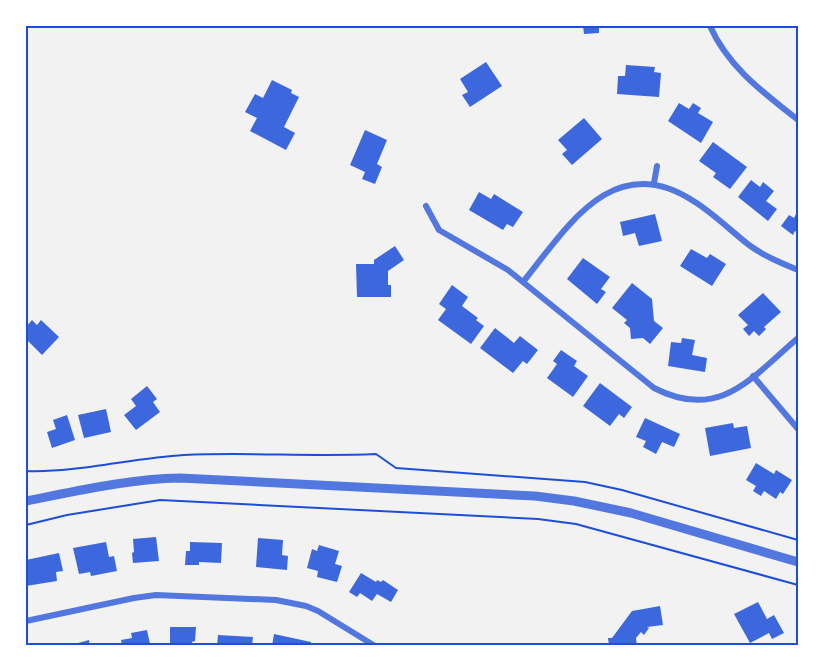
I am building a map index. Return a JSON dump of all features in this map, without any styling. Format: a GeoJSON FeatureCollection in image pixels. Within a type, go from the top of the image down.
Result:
{"type":"FeatureCollection","features":[{"type":"Feature","properties":{"kind":"street"},"geometry":{"type":"LineString","coordinates":[[710,26],[728,56],[742,72],[798,120]]}},
{"type":"Feature","properties":{"kind":"street"},"geometry":{"type":"LineString","coordinates":[[654,183],[657,166]]}},
{"type":"Feature","properties":{"kind":"street"},"geometry":{"type":"LineString","coordinates":[[523,282],[577,215],[589,204],[614,190],[654,183],[670,188],[696,202],[750,245],[798,270]]}},
{"type":"Feature","properties":{"kind":"street"},"geometry":{"type":"LineString","coordinates":[[426,206],[439,230],[508,270],[654,388],[669,396],[698,401],[725,396],[798,338]]}},
{"type":"Feature","properties":{"kind":"street"},"geometry":{"type":"LineString","coordinates":[[753,376],[798,429]]}},
{"type":"Feature","properties":{"kind":"street"},"geometry":{"type":"LineString","coordinates":[[26,501],[109,485],[151,479],[180,478],[535,496],[574,501],[620,511],[798,562]]}},
{"type":"Feature","properties":{"kind":"street"},"geometry":{"type":"LineString","coordinates":[[26,621],[134,598],[156,596],[276,600],[318,611],[375,645]]}},
{"type":"Feature","properties":{"kind":"path"},"geometry":{"type":"LineString","coordinates":[[26,471],[58,470],[185,455],[376,454],[396,468],[585,482],[622,490],[798,540]]}},
{"type":"Feature","properties":{"kind":"path"},"geometry":{"type":"LineString","coordinates":[[26,525],[67,515],[160,500],[538,519],[576,524],[798,585]]}},
{"type":"Feature","properties":{"kind":"building"},"geometry":{"type":"Polygon","coordinates":[[[583,26],[599,26],[599,33],[584,34],[583,26]]]}},
{"type":"Feature","properties":{"kind":"building"},"geometry":{"type":"Polygon","coordinates":[[[486,62],[502,86],[470,107],[462,95],[468,92],[460,79],[486,62]]]}},
{"type":"Feature","properties":{"kind":"building"},"geometry":{"type":"Polygon","coordinates":[[[626,65],[655,67],[654,72],[661,73],[659,97],[617,94],[618,76],[625,76],[626,65]]]}},
{"type":"Feature","properties":{"kind":"building"},"geometry":{"type":"Polygon","coordinates":[[[272,80],[292,90],[291,93],[299,97],[284,127],[295,133],[286,150],[250,131],[257,118],[245,112],[255,94],[263,98],[272,80]]]}},
{"type":"Feature","properties":{"kind":"building"},"geometry":{"type":"Polygon","coordinates":[[[679,103],[689,109],[693,103],[701,108],[698,113],[713,122],[701,143],[668,121],[679,103]]]}},
{"type":"Feature","properties":{"kind":"building"},"geometry":{"type":"Polygon","coordinates":[[[584,118],[602,139],[572,165],[562,154],[567,150],[558,140],[584,118]]]}},
{"type":"Feature","properties":{"kind":"building"},"geometry":{"type":"Polygon","coordinates":[[[365,130],[387,140],[377,164],[382,167],[375,184],[362,179],[365,172],[350,165],[365,130]]]}},
{"type":"Feature","properties":{"kind":"building"},"geometry":{"type":"Polygon","coordinates":[[[713,142],[747,167],[730,189],[713,177],[716,173],[699,161],[713,142]]]}},
{"type":"Feature","properties":{"kind":"building"},"geometry":{"type":"Polygon","coordinates":[[[751,180],[760,187],[763,182],[774,191],[766,201],[777,209],[768,221],[738,197],[751,180]]]}},
{"type":"Feature","properties":{"kind":"building"},"geometry":{"type":"Polygon","coordinates":[[[479,192],[491,199],[494,194],[523,212],[513,227],[507,224],[503,230],[469,210],[479,192]]]}},
{"type":"Feature","properties":{"kind":"building"},"geometry":{"type":"Polygon","coordinates":[[[798,210],[798,233],[795,231],[793,235],[781,226],[789,215],[794,218],[798,210]]]}},
{"type":"Feature","properties":{"kind":"building"},"geometry":{"type":"Polygon","coordinates":[[[655,214],[662,241],[639,246],[635,233],[623,236],[620,222],[655,214]]]}},
{"type":"Feature","properties":{"kind":"building"},"geometry":{"type":"Polygon","coordinates":[[[395,246],[404,260],[388,271],[391,297],[357,297],[356,264],[374,264],[374,260],[395,246]]]}},
{"type":"Feature","properties":{"kind":"building"},"geometry":{"type":"Polygon","coordinates":[[[691,249],[707,258],[710,254],[726,264],[712,286],[680,266],[691,249]]]}},
{"type":"Feature","properties":{"kind":"building"},"geometry":{"type":"Polygon","coordinates":[[[583,258],[610,277],[601,289],[606,292],[597,304],[567,279],[583,258]]]}},
{"type":"Feature","properties":{"kind":"building"},"geometry":{"type":"Polygon","coordinates":[[[632,283],[652,299],[654,321],[663,328],[650,344],[643,338],[631,339],[630,328],[624,323],[627,320],[612,308],[632,283]]]}},
{"type":"Feature","properties":{"kind":"building"},"geometry":{"type":"Polygon","coordinates":[[[452,285],[468,297],[462,306],[478,318],[476,320],[484,326],[471,344],[438,320],[446,309],[439,304],[452,285]]]}},
{"type":"Feature","properties":{"kind":"building"},"geometry":{"type":"Polygon","coordinates":[[[763,293],[781,312],[764,327],[766,329],[759,336],[754,331],[749,336],[743,329],[748,325],[738,315],[763,293]]]}},
{"type":"Feature","properties":{"kind":"building"},"geometry":{"type":"Polygon","coordinates":[[[32,320],[37,325],[41,320],[59,337],[42,355],[26,339],[26,327],[32,320]]]}},
{"type":"Feature","properties":{"kind":"building"},"geometry":{"type":"Polygon","coordinates":[[[495,328],[514,343],[520,336],[538,350],[527,364],[523,361],[513,373],[480,348],[495,328]]]}},
{"type":"Feature","properties":{"kind":"building"},"geometry":{"type":"Polygon","coordinates":[[[682,338],[695,340],[692,355],[707,358],[705,372],[668,366],[671,342],[681,343],[682,338]]]}},
{"type":"Feature","properties":{"kind":"building"},"geometry":{"type":"Polygon","coordinates":[[[561,350],[577,361],[574,366],[588,376],[573,397],[547,378],[557,364],[553,361],[561,350]]]}},
{"type":"Feature","properties":{"kind":"building"},"geometry":{"type":"Polygon","coordinates":[[[600,383],[632,407],[624,418],[619,414],[610,426],[583,406],[600,383]]]}},
{"type":"Feature","properties":{"kind":"building"},"geometry":{"type":"Polygon","coordinates":[[[147,386],[157,399],[153,402],[160,412],[136,430],[124,415],[136,406],[131,399],[147,386]]]}},
{"type":"Feature","properties":{"kind":"building"},"geometry":{"type":"Polygon","coordinates":[[[106,409],[111,432],[84,438],[78,415],[106,409]]]}},
{"type":"Feature","properties":{"kind":"building"},"geometry":{"type":"Polygon","coordinates":[[[67,415],[75,440],[52,448],[47,432],[56,429],[53,420],[67,415]]]}},
{"type":"Feature","properties":{"kind":"building"},"geometry":{"type":"Polygon","coordinates":[[[645,418],[680,434],[674,447],[662,442],[656,454],[643,447],[646,441],[636,437],[645,418]]]}},
{"type":"Feature","properties":{"kind":"building"},"geometry":{"type":"Polygon","coordinates":[[[733,423],[734,428],[747,426],[751,448],[710,456],[705,428],[733,423]]]}},
{"type":"Feature","properties":{"kind":"building"},"geometry":{"type":"Polygon","coordinates":[[[756,463],[774,474],[776,470],[792,480],[783,494],[780,492],[776,499],[764,491],[761,496],[753,491],[756,486],[746,480],[756,463]]]}},
{"type":"Feature","properties":{"kind":"building"},"geometry":{"type":"Polygon","coordinates":[[[156,537],[159,561],[133,563],[133,539],[156,537]]]}},
{"type":"Feature","properties":{"kind":"building"},"geometry":{"type":"Polygon","coordinates":[[[258,538],[283,540],[282,555],[288,556],[287,570],[256,567],[258,538]]]}},
{"type":"Feature","properties":{"kind":"building"},"geometry":{"type":"Polygon","coordinates":[[[106,542],[109,557],[114,556],[117,571],[91,576],[90,572],[79,574],[73,548],[106,542]]]}},
{"type":"Feature","properties":{"kind":"building"},"geometry":{"type":"Polygon","coordinates":[[[190,542],[222,543],[221,563],[199,562],[199,565],[185,565],[186,551],[190,551],[190,542]]]}},
{"type":"Feature","properties":{"kind":"building"},"geometry":{"type":"Polygon","coordinates":[[[319,545],[339,551],[335,564],[342,566],[337,582],[317,577],[318,571],[307,568],[312,549],[317,551],[319,545]]]}},
{"type":"Feature","properties":{"kind":"building"},"geometry":{"type":"Polygon","coordinates":[[[59,553],[63,571],[56,572],[57,581],[26,586],[26,560],[59,553]]]}},
{"type":"Feature","properties":{"kind":"building"},"geometry":{"type":"Polygon","coordinates":[[[361,573],[376,582],[383,580],[398,590],[391,602],[377,594],[372,601],[360,593],[357,597],[349,592],[361,573]]]}},
{"type":"Feature","properties":{"kind":"building"},"geometry":{"type":"Polygon","coordinates":[[[758,602],[767,619],[774,615],[784,633],[772,639],[769,633],[750,643],[734,614],[758,602]]]}},
{"type":"Feature","properties":{"kind":"building"},"geometry":{"type":"Polygon","coordinates":[[[660,606],[663,625],[647,627],[649,628],[644,635],[641,632],[636,638],[637,646],[609,645],[608,638],[612,638],[632,611],[660,606]]]}},
{"type":"Feature","properties":{"kind":"building"},"geometry":{"type":"Polygon","coordinates":[[[170,627],[196,627],[195,641],[192,642],[192,646],[170,646],[170,627]]]}},
{"type":"Feature","properties":{"kind":"building"},"geometry":{"type":"Polygon","coordinates":[[[147,630],[150,644],[122,646],[121,640],[132,638],[131,633],[147,630]]]}},
{"type":"Feature","properties":{"kind":"building"},"geometry":{"type":"Polygon","coordinates":[[[274,634],[311,642],[311,646],[272,646],[274,634]]]}},
{"type":"Feature","properties":{"kind":"building"},"geometry":{"type":"Polygon","coordinates":[[[218,635],[253,637],[252,646],[217,646],[218,635]]]}},
{"type":"Feature","properties":{"kind":"building"},"geometry":{"type":"Polygon","coordinates":[[[89,640],[90,646],[71,646],[71,645],[89,640]]]}}]}
